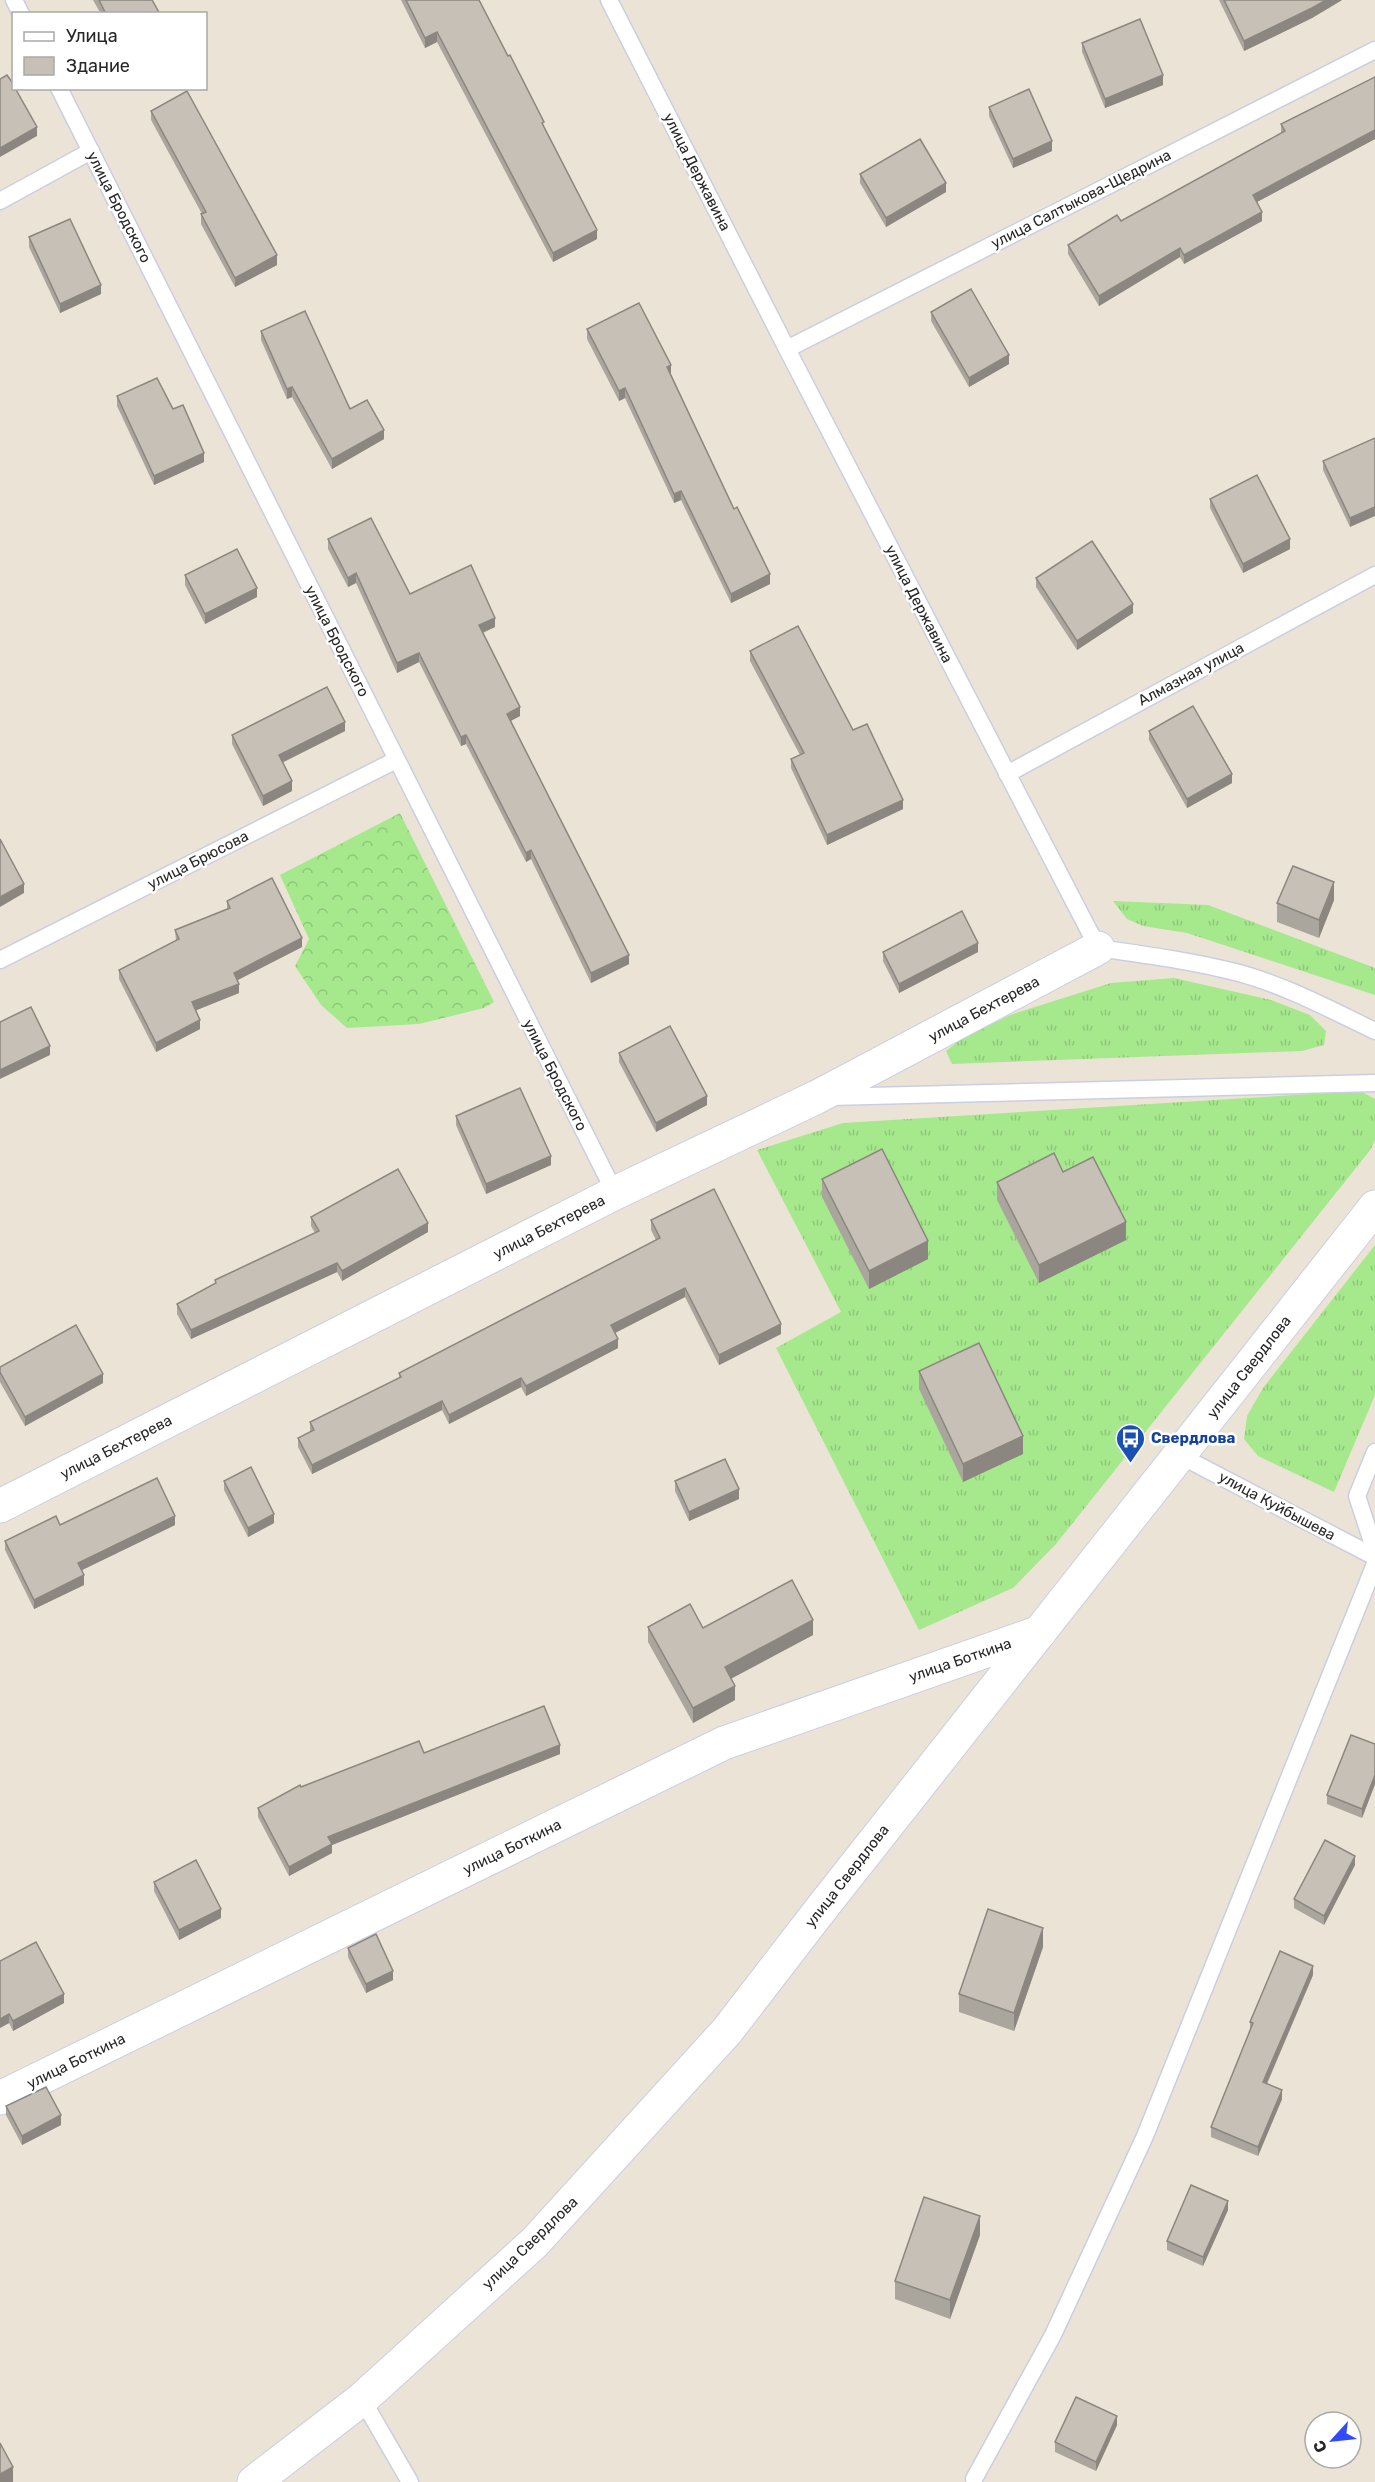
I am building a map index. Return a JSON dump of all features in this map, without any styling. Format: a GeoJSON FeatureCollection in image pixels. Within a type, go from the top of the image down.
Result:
{"type":"FeatureCollection","features":[{"type":"Feature","properties":{"kind":"street","name":"улица Бехтерева"},"geometry":{"type":"LineString","coordinates":[[0,1506],[615,1193],[817,1097],[1098,948]]}},
{"type":"Feature","properties":{"kind":"street","name":"улица Свердлова"},"geometry":{"type":"LineString","coordinates":[[254,2482],[362,2399],[535,2242],[727,2031],[1375,1207]]}},
{"type":"Feature","properties":{"kind":"street","name":"улица Боткина"},"geometry":{"type":"LineString","coordinates":[[0,2098],[724,1743],[1040,1632]]}},
{"type":"Feature","properties":{"kind":"lane","name":"улица Державина"},"geometry":{"type":"LineString","coordinates":[[609,0],[1098,948]]}},
{"type":"Feature","properties":{"kind":"lane","name":"улица Салтыкова-Щедрина"},"geometry":{"type":"LineString","coordinates":[[787,349],[1375,50]]}},
{"type":"Feature","properties":{"kind":"lane","name":"улица Бродского"},"geometry":{"type":"LineString","coordinates":[[60,90],[615,1193]]}},
{"type":"Feature","properties":{"kind":"lane"},"geometry":{"type":"LineString","coordinates":[[0,201],[91,151]]}},
{"type":"Feature","properties":{"kind":"lane","name":"Алмазная улица"},"geometry":{"type":"LineString","coordinates":[[1007,774],[1375,575]]}},
{"type":"Feature","properties":{"kind":"lane","name":"улица Брюсова"},"geometry":{"type":"LineString","coordinates":[[0,960],[396,760]]}},
{"type":"Feature","properties":{"kind":"lane"},"geometry":{"type":"LineString","coordinates":[[1098,948],[1168,958],[1240,973],[1304,996],[1375,1031]]}},
{"type":"Feature","properties":{"kind":"lane"},"geometry":{"type":"LineString","coordinates":[[817,1097],[1375,1083]]}},
{"type":"Feature","properties":{"kind":"lane"},"geometry":{"type":"LineString","coordinates":[[1375,1452],[1357,1496],[1375,1551]]}},
{"type":"Feature","properties":{"kind":"lane","name":"улица Куйбышева"},"geometry":{"type":"LineString","coordinates":[[1179,1455],[1375,1557]]}},
{"type":"Feature","properties":{"kind":"lane"},"geometry":{"type":"LineString","coordinates":[[974,2479],[1053,2335],[1145,2136],[1375,1564]]}},
{"type":"Feature","properties":{"kind":"lane"},"geometry":{"type":"LineString","coordinates":[[362,2399],[410,2482]]}},
{"type":"Feature","properties":{"kind":"green space"},"geometry":{"type":"Polygon","coordinates":[[[400,813],[494,1002],[484,1008],[419,1024],[347,1028],[321,1005],[295,966],[309,939],[280,875],[400,813]]]}},
{"type":"Feature","properties":{"kind":"green space"},"geometry":{"type":"Polygon","coordinates":[[[1113,901],[1208,905],[1375,968],[1375,995],[1187,933],[1143,926],[1127,919],[1113,901]]]}},
{"type":"Feature","properties":{"kind":"green space"},"geometry":{"type":"Polygon","coordinates":[[[1174,978],[1271,1000],[1310,1015],[1326,1031],[1324,1045],[1302,1051],[952,1064],[946,1051],[961,1039],[1010,1015],[1111,983],[1174,978]]]}},
{"type":"Feature","properties":{"kind":"green space"},"geometry":{"type":"Polygon","coordinates":[[[1360,1091],[1375,1099],[1375,1140],[1371,1149],[1056,1544],[1013,1588],[919,1630],[776,1348],[841,1312],[757,1150],[843,1123],[1360,1091]]]}},
{"type":"Feature","properties":{"kind":"green space"},"geometry":{"type":"Polygon","coordinates":[[[1375,1245],[1375,1395],[1334,1492],[1258,1456],[1244,1439],[1247,1416],[1263,1388],[1375,1245]]]}},
{"type":"Feature","properties":{"kind":"building"},"geometry":{"type":"Polygon","coordinates":[[[99,0],[152,0],[159,12],[105,12],[99,0]]]}},
{"type":"Feature","properties":{"kind":"building"},"geometry":{"type":"Polygon","coordinates":[[[406,0],[479,0],[508,56],[510,55],[597,230],[553,253],[437,32],[425,38],[406,0]]]}},
{"type":"Feature","properties":{"kind":"building"},"geometry":{"type":"Polygon","coordinates":[[[1224,0],[1326,0],[1244,41],[1224,0]]]}},
{"type":"Feature","properties":{"kind":"building"},"geometry":{"type":"Polygon","coordinates":[[[1140,19],[1163,75],[1105,99],[1082,43],[1140,19]]]}},
{"type":"Feature","properties":{"kind":"building"},"geometry":{"type":"Polygon","coordinates":[[[7,75],[12,82],[12,90],[16,90],[37,127],[0,148],[0,79],[7,75]]]}},
{"type":"Feature","properties":{"kind":"building"},"geometry":{"type":"Polygon","coordinates":[[[1375,77],[1375,130],[1253,195],[1262,212],[1184,255],[1180,248],[1099,296],[1068,245],[1117,215],[1121,221],[1285,131],[1281,124],[1375,77]]]}},
{"type":"Feature","properties":{"kind":"building"},"geometry":{"type":"Polygon","coordinates":[[[1029,89],[1052,141],[1013,159],[989,107],[1029,89]]]}},
{"type":"Feature","properties":{"kind":"building"},"geometry":{"type":"Polygon","coordinates":[[[187,91],[277,255],[235,278],[201,214],[206,212],[151,111],[187,91]]]}},
{"type":"Feature","properties":{"kind":"building"},"geometry":{"type":"Polygon","coordinates":[[[920,139],[946,183],[886,218],[860,174],[920,139]]]}},
{"type":"Feature","properties":{"kind":"building"},"geometry":{"type":"Polygon","coordinates":[[[70,219],[101,285],[60,304],[29,237],[70,219]]]}},
{"type":"Feature","properties":{"kind":"building"},"geometry":{"type":"Polygon","coordinates":[[[971,289],[1009,355],[969,378],[931,312],[971,289]]]}},
{"type":"Feature","properties":{"kind":"building"},"geometry":{"type":"Polygon","coordinates":[[[639,303],[671,365],[667,367],[734,509],[737,507],[770,574],[731,594],[681,491],[674,494],[625,388],[619,391],[587,329],[639,303]]]}},
{"type":"Feature","properties":{"kind":"building"},"geometry":{"type":"Polygon","coordinates":[[[305,311],[350,409],[367,400],[384,430],[332,459],[292,387],[287,389],[261,331],[305,311]]]}},
{"type":"Feature","properties":{"kind":"building"},"geometry":{"type":"Polygon","coordinates":[[[157,378],[173,409],[183,405],[204,453],[154,476],[117,396],[157,378]]]}},
{"type":"Feature","properties":{"kind":"building"},"geometry":{"type":"Polygon","coordinates":[[[1375,438],[1375,507],[1350,518],[1323,461],[1375,438]]]}},
{"type":"Feature","properties":{"kind":"building"},"geometry":{"type":"Polygon","coordinates":[[[1257,475],[1290,539],[1243,564],[1210,499],[1257,475]]]}},
{"type":"Feature","properties":{"kind":"building"},"geometry":{"type":"Polygon","coordinates":[[[371,518],[410,594],[471,565],[495,618],[479,625],[520,707],[507,714],[629,955],[591,973],[531,850],[526,853],[466,735],[461,737],[419,653],[397,663],[356,573],[348,578],[328,539],[371,518]]]}},
{"type":"Feature","properties":{"kind":"building"},"geometry":{"type":"Polygon","coordinates":[[[1092,541],[1133,604],[1077,641],[1036,578],[1092,541]]]}},
{"type":"Feature","properties":{"kind":"building"},"geometry":{"type":"Polygon","coordinates":[[[237,549],[257,588],[205,614],[185,575],[237,549]]]}},
{"type":"Feature","properties":{"kind":"building"},"geometry":{"type":"Polygon","coordinates":[[[798,626],[853,730],[867,724],[903,800],[827,835],[791,759],[804,753],[750,651],[798,626]]]}},
{"type":"Feature","properties":{"kind":"building"},"geometry":{"type":"Polygon","coordinates":[[[327,687],[345,722],[279,755],[292,781],[263,796],[232,735],[327,687]]]}},
{"type":"Feature","properties":{"kind":"building"},"geometry":{"type":"Polygon","coordinates":[[[1193,706],[1232,774],[1187,799],[1149,731],[1193,706]]]}},
{"type":"Feature","properties":{"kind":"building"},"geometry":{"type":"Polygon","coordinates":[[[0,839],[24,884],[0,897],[0,839]]]}},
{"type":"Feature","properties":{"kind":"building"},"geometry":{"type":"Polygon","coordinates":[[[1293,866],[1334,882],[1319,920],[1277,903],[1293,866]]]}},
{"type":"Feature","properties":{"kind":"building"},"geometry":{"type":"Polygon","coordinates":[[[272,878],[302,938],[234,973],[239,984],[192,1002],[200,1020],[156,1043],[119,970],[179,939],[175,930],[230,908],[227,901],[272,878]]]}},
{"type":"Feature","properties":{"kind":"building"},"geometry":{"type":"Polygon","coordinates":[[[962,911],[978,943],[899,984],[883,952],[962,911]]]}},
{"type":"Feature","properties":{"kind":"building"},"geometry":{"type":"Polygon","coordinates":[[[31,1007],[50,1046],[0,1070],[0,1022],[31,1007]]]}},
{"type":"Feature","properties":{"kind":"building"},"geometry":{"type":"Polygon","coordinates":[[[670,1026],[707,1096],[656,1123],[619,1053],[670,1026]]]}},
{"type":"Feature","properties":{"kind":"building"},"geometry":{"type":"Polygon","coordinates":[[[520,1088],[551,1156],[486,1184],[456,1116],[520,1088]]]}},
{"type":"Feature","properties":{"kind":"building"},"geometry":{"type":"Polygon","coordinates":[[[882,1149],[928,1241],[869,1271],[822,1179],[882,1149]]]}},
{"type":"Feature","properties":{"kind":"building"},"geometry":{"type":"Polygon","coordinates":[[[1054,1153],[1063,1172],[1093,1157],[1126,1222],[1039,1265],[997,1182],[1054,1153]]]}},
{"type":"Feature","properties":{"kind":"building"},"geometry":{"type":"Polygon","coordinates":[[[398,1169],[428,1223],[342,1271],[337,1263],[191,1330],[177,1304],[216,1283],[215,1280],[319,1231],[311,1217],[398,1169]]]}},
{"type":"Feature","properties":{"kind":"building"},"geometry":{"type":"Polygon","coordinates":[[[714,1189],[781,1324],[719,1355],[685,1288],[611,1325],[618,1339],[526,1386],[521,1378],[449,1415],[442,1401],[312,1465],[298,1438],[314,1430],[310,1422],[401,1377],[399,1373],[660,1238],[651,1220],[714,1189]]]}},
{"type":"Feature","properties":{"kind":"building"},"geometry":{"type":"Polygon","coordinates":[[[76,1325],[103,1374],[25,1417],[0,1372],[0,1367],[76,1325]]]}},
{"type":"Feature","properties":{"kind":"building"},"geometry":{"type":"Polygon","coordinates":[[[979,1343],[1023,1436],[963,1464],[919,1371],[979,1343]]]}},
{"type":"Feature","properties":{"kind":"building"},"geometry":{"type":"Polygon","coordinates":[[[725,1459],[739,1489],[689,1512],[675,1481],[725,1459]]]}},
{"type":"Feature","properties":{"kind":"building"},"geometry":{"type":"Polygon","coordinates":[[[251,1467],[274,1514],[248,1528],[224,1481],[251,1467]]]}},
{"type":"Feature","properties":{"kind":"building"},"geometry":{"type":"Polygon","coordinates":[[[157,1478],[175,1516],[78,1563],[84,1575],[34,1600],[5,1541],[56,1516],[60,1525],[157,1478]]]}},
{"type":"Feature","properties":{"kind":"building"},"geometry":{"type":"Polygon","coordinates":[[[792,1580],[813,1620],[725,1667],[735,1686],[693,1708],[648,1627],[690,1604],[703,1628],[792,1580]]]}},
{"type":"Feature","properties":{"kind":"building"},"geometry":{"type":"Polygon","coordinates":[[[544,1706],[560,1745],[328,1837],[332,1844],[289,1867],[258,1808],[300,1785],[301,1787],[419,1741],[424,1753],[544,1706]]]}},
{"type":"Feature","properties":{"kind":"building"},"geometry":{"type":"Polygon","coordinates":[[[1351,1735],[1375,1744],[1375,1775],[1362,1809],[1327,1795],[1351,1735]]]}},
{"type":"Feature","properties":{"kind":"building"},"geometry":{"type":"Polygon","coordinates":[[[1325,1840],[1355,1856],[1324,1916],[1294,1899],[1325,1840]]]}},
{"type":"Feature","properties":{"kind":"building"},"geometry":{"type":"Polygon","coordinates":[[[196,1860],[221,1909],[179,1930],[154,1882],[196,1860]]]}},
{"type":"Feature","properties":{"kind":"building"},"geometry":{"type":"Polygon","coordinates":[[[988,1909],[1043,1928],[1014,2013],[959,1994],[988,1909]]]}},
{"type":"Feature","properties":{"kind":"building"},"geometry":{"type":"Polygon","coordinates":[[[376,1934],[393,1971],[366,1984],[348,1948],[376,1934]]]}},
{"type":"Feature","properties":{"kind":"building"},"geometry":{"type":"Polygon","coordinates":[[[36,1942],[64,1994],[13,2021],[9,2014],[0,2019],[0,1961],[36,1942]]]}},
{"type":"Feature","properties":{"kind":"building"},"geometry":{"type":"Polygon","coordinates":[[[1280,1951],[1313,1966],[1263,2082],[1282,2090],[1258,2147],[1211,2127],[1253,2023],[1250,2022],[1280,1951]]]}},
{"type":"Feature","properties":{"kind":"building"},"geometry":{"type":"Polygon","coordinates":[[[46,2087],[61,2115],[22,2136],[6,2106],[46,2087]]]}},
{"type":"Feature","properties":{"kind":"building"},"geometry":{"type":"Polygon","coordinates":[[[1191,2185],[1228,2201],[1203,2257],[1167,2241],[1191,2185]]]}},
{"type":"Feature","properties":{"kind":"building"},"geometry":{"type":"Polygon","coordinates":[[[924,2197],[980,2216],[950,2300],[895,2281],[924,2197]]]}},
{"type":"Feature","properties":{"kind":"building"},"geometry":{"type":"Polygon","coordinates":[[[1076,2397],[1117,2416],[1096,2462],[1055,2442],[1076,2397]]]}},
{"type":"Feature","properties":{"kind":"building"},"geometry":{"type":"Polygon","coordinates":[[[0,2443],[13,2467],[0,2474],[0,2443]]]}},
{"type":"Feature","properties":{"kind":"place","name":"Свердлова"},"geometry":{"type":"Point","coordinates":[1130,1464]}}]}
